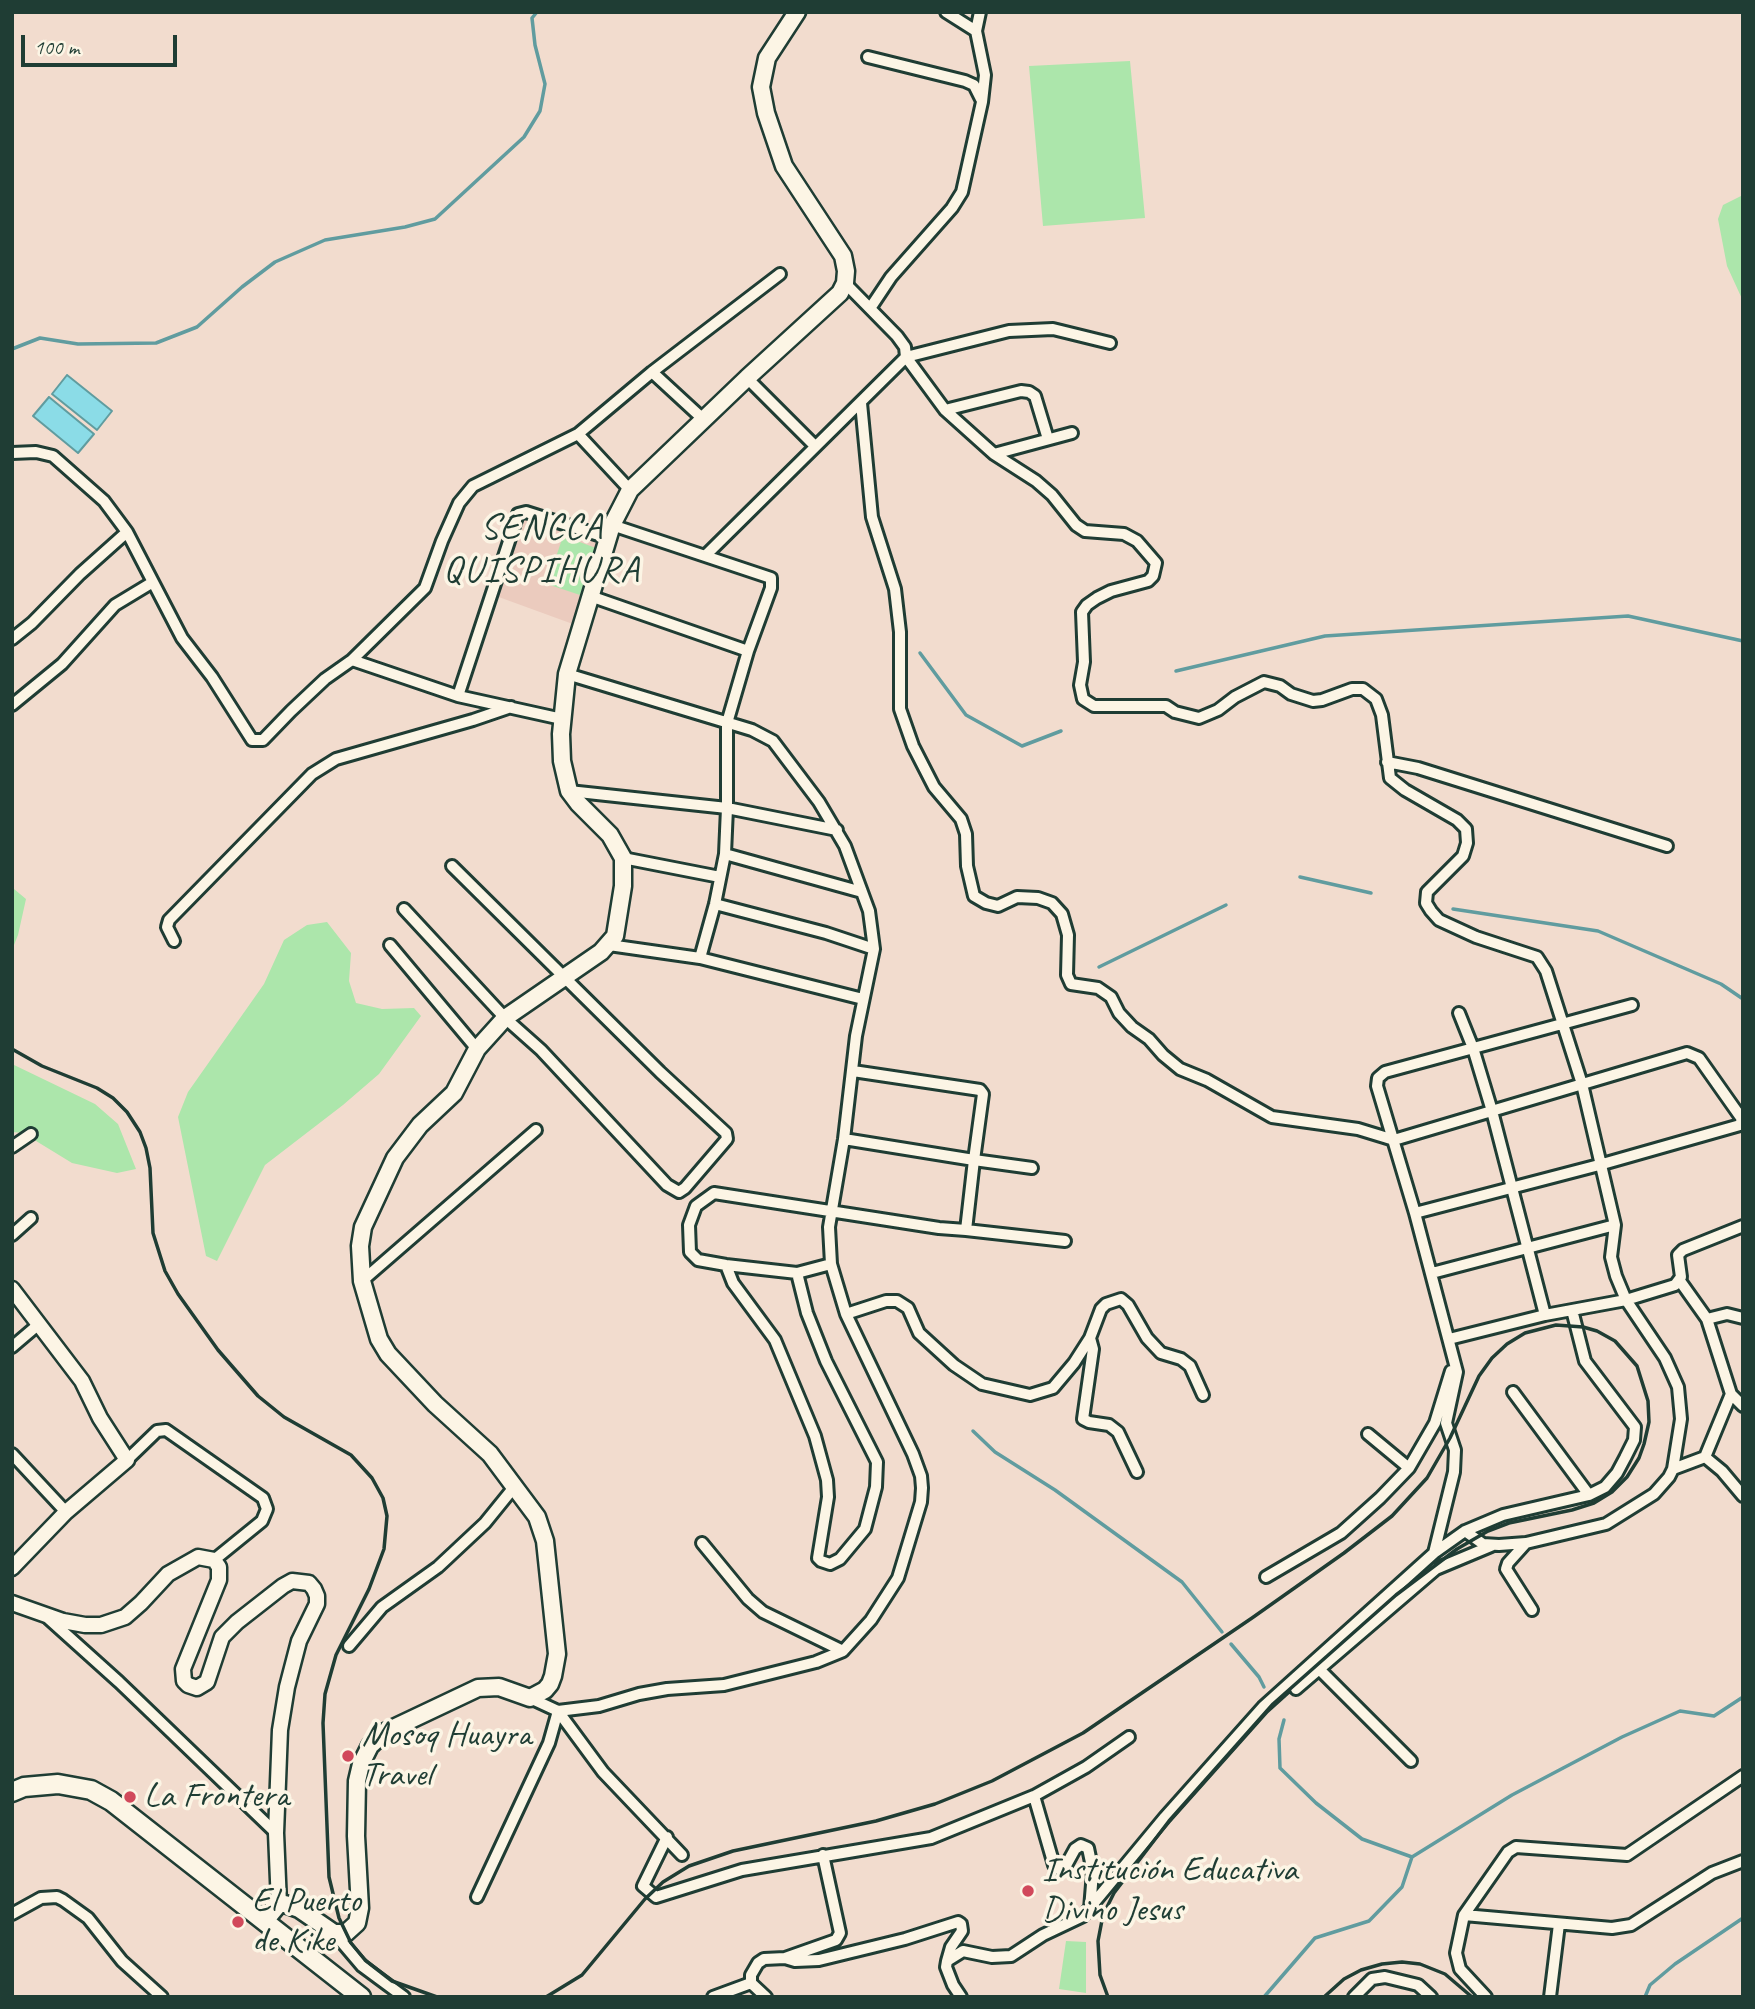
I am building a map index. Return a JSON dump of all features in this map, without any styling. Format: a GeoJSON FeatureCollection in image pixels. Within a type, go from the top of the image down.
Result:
{"type":"FeatureCollection","features":[{"type":"Feature","properties":{"kind":"highway"},"geometry":{"type":"LineString","coordinates":[[12,1792],[42,1784],[75,1786],[91,1790],[111,1801],[361,1997]]}},
{"type":"Feature","properties":{"kind":"main road"},"geometry":{"type":"LineString","coordinates":[[265,1921],[279,1904],[299,1909],[334,1933],[345,1933],[353,1929],[359,1913],[357,1781],[370,1745],[385,1732],[478,1688],[499,1687],[530,1698],[540,1694],[551,1684],[557,1654],[545,1541],[537,1517],[490,1454],[435,1404],[388,1354],[379,1339],[362,1281],[360,1245],[363,1227],[395,1158],[420,1125],[454,1093],[477,1049],[505,1018],[609,945],[615,936],[623,886],[623,858],[610,835],[569,791],[562,761],[562,719],[567,674],[610,532],[630,490],[840,293],[845,283],[843,256],[784,166],[766,113],[761,87],[767,58],[797,12]]}},
{"type":"Feature","properties":{"kind":"street"},"geometry":{"type":"LineString","coordinates":[[946,12],[976,31]]}},
{"type":"Feature","properties":{"kind":"street"},"geometry":{"type":"LineString","coordinates":[[871,307],[891,277],[952,208],[962,192],[982,102],[985,75],[976,31],[980,12]]}},
{"type":"Feature","properties":{"kind":"street"},"geometry":{"type":"LineString","coordinates":[[868,57],[965,81],[974,85],[982,102]]}},
{"type":"Feature","properties":{"kind":"street"},"geometry":{"type":"LineString","coordinates":[[12,453],[36,452],[53,456],[104,501],[127,532],[182,638],[212,677],[252,740],[263,740],[325,679],[352,660],[425,588],[459,503],[473,486],[578,435],[652,372],[780,274]]}},
{"type":"Feature","properties":{"kind":"street"},"geometry":{"type":"LineString","coordinates":[[845,283],[871,307],[905,346],[906,357],[945,410],[994,454],[1036,481],[1052,495],[1076,525],[1085,531],[1124,534],[1137,541],[1156,563],[1153,576],[1148,581],[1097,598],[1082,612],[1084,662],[1080,676],[1081,694],[1087,703],[1102,706],[1156,704],[1199,718],[1218,710],[1235,696],[1264,682],[1313,701],[1352,689],[1363,689],[1376,699],[1382,715],[1390,778],[1466,828],[1467,843],[1462,856],[1427,892],[1426,903],[1439,920],[1476,937],[1537,957],[1550,981],[1564,1024],[1582,1084],[1615,1224],[1611,1257],[1616,1276],[1626,1300],[1665,1358],[1678,1387],[1681,1419],[1673,1469],[1654,1494],[1606,1524],[1526,1543],[1491,1546],[1436,1569],[1296,1689]]}},
{"type":"Feature","properties":{"kind":"street"},"geometry":{"type":"LineString","coordinates":[[706,555],[906,357],[1009,331],[1053,330],[1111,343]]}},
{"type":"Feature","properties":{"kind":"street"},"geometry":{"type":"LineString","coordinates":[[652,372],[703,419]]}},
{"type":"Feature","properties":{"kind":"street"},"geometry":{"type":"LineString","coordinates":[[747,378],[815,446]]}},
{"type":"Feature","properties":{"kind":"street"},"geometry":{"type":"LineString","coordinates":[[945,410],[1021,391],[1029,392],[1035,396],[1048,439]]}},
{"type":"Feature","properties":{"kind":"street"},"geometry":{"type":"LineString","coordinates":[[861,402],[872,517],[895,589],[900,632],[900,709],[913,746],[934,787],[961,819],[966,834],[967,866],[974,896],[998,906],[1017,897],[1038,898],[1052,903],[1062,914],[1068,935],[1067,975],[1071,984],[1098,988],[1111,997],[1119,1013],[1132,1027],[1149,1039],[1180,1069],[1207,1080],[1272,1117],[1358,1129],[1394,1140],[1691,1053],[1699,1058],[1742,1119],[1740,1125],[1415,1213]]}},
{"type":"Feature","properties":{"kind":"street"},"geometry":{"type":"LineString","coordinates":[[994,454],[1072,433]]}},
{"type":"Feature","properties":{"kind":"street"},"geometry":{"type":"LineString","coordinates":[[578,435],[630,490]]}},
{"type":"Feature","properties":{"kind":"street"},"geometry":{"type":"LineString","coordinates":[[458,696],[518,514],[526,512],[706,555],[771,578],[771,588],[748,651],[727,723],[725,854],[700,958]]}},
{"type":"Feature","properties":{"kind":"street"},"geometry":{"type":"LineString","coordinates":[[12,639],[127,532]]}},
{"type":"Feature","properties":{"kind":"street"},"geometry":{"type":"LineString","coordinates":[[12,705],[62,664],[114,605],[153,582]]}},
{"type":"Feature","properties":{"kind":"street"},"geometry":{"type":"LineString","coordinates":[[590,596],[748,651]]}},
{"type":"Feature","properties":{"kind":"street"},"geometry":{"type":"LineString","coordinates":[[352,660],[458,696],[562,719]]}},
{"type":"Feature","properties":{"kind":"street"},"geometry":{"type":"LineString","coordinates":[[558,1711],[599,1706],[658,1690],[724,1685],[816,1662],[843,1651],[870,1620],[898,1578],[921,1502],[922,1488],[921,1476],[913,1454],[846,1314],[831,1264],[831,1210],[844,1139],[856,1036],[874,949],[869,911],[837,830],[773,741],[752,730],[567,674]]}},
{"type":"Feature","properties":{"kind":"street"},"geometry":{"type":"LineString","coordinates":[[174,941],[167,927],[169,920],[312,774],[336,759],[511,707]]}},
{"type":"Feature","properties":{"kind":"street"},"geometry":{"type":"LineString","coordinates":[[1387,762],[1418,768],[1667,846]]}},
{"type":"Feature","properties":{"kind":"street"},"geometry":{"type":"LineString","coordinates":[[569,791],[727,808],[837,830]]}},
{"type":"Feature","properties":{"kind":"street"},"geometry":{"type":"LineString","coordinates":[[725,854],[862,892]]}},
{"type":"Feature","properties":{"kind":"street"},"geometry":{"type":"LineString","coordinates":[[623,858],[720,877]]}},
{"type":"Feature","properties":{"kind":"street"},"geometry":{"type":"LineString","coordinates":[[404,909],[667,1185],[679,1192],[685,1188],[727,1139],[726,1133],[452,866]]}},
{"type":"Feature","properties":{"kind":"street"},"geometry":{"type":"LineString","coordinates":[[715,904],[826,933],[874,949]]}},
{"type":"Feature","properties":{"kind":"street"},"geometry":{"type":"LineString","coordinates":[[609,945],[700,958],[863,999]]}},
{"type":"Feature","properties":{"kind":"street"},"geometry":{"type":"LineString","coordinates":[[390,946],[477,1049]]}},
{"type":"Feature","properties":{"kind":"street"},"geometry":{"type":"LineString","coordinates":[[1434,1553],[1455,1463],[1455,1450],[1446,1429],[1457,1372],[1432,1273],[1377,1086],[1378,1078],[1385,1072],[1632,1005]]}},
{"type":"Feature","properties":{"kind":"street"},"geometry":{"type":"LineString","coordinates":[[1459,1013],[1474,1048],[1492,1111],[1545,1315]]}},
{"type":"Feature","properties":{"kind":"street"},"geometry":{"type":"LineString","coordinates":[[853,1071],[980,1090],[983,1094],[966,1230]]}},
{"type":"Feature","properties":{"kind":"street"},"geometry":{"type":"LineString","coordinates":[[362,1281],[536,1130]]}},
{"type":"Feature","properties":{"kind":"street"},"geometry":{"type":"LineString","coordinates":[[12,1147],[31,1134]]}},
{"type":"Feature","properties":{"kind":"street"},"geometry":{"type":"LineString","coordinates":[[844,1139],[1032,1168]]}},
{"type":"Feature","properties":{"kind":"street"},"geometry":{"type":"LineString","coordinates":[[831,1264],[797,1273],[698,1260],[690,1252],[689,1225],[696,1206],[714,1193],[939,1228],[1065,1241]]}},
{"type":"Feature","properties":{"kind":"street"},"geometry":{"type":"LineString","coordinates":[[12,1235],[31,1218]]}},
{"type":"Feature","properties":{"kind":"street"},"geometry":{"type":"LineString","coordinates":[[1432,1273],[1615,1224]]}},
{"type":"Feature","properties":{"kind":"street"},"geometry":{"type":"LineString","coordinates":[[1743,1226],[1683,1250],[1678,1255],[1680,1281],[1707,1319],[1731,1394],[1743,1406]]}},
{"type":"Feature","properties":{"kind":"street"},"geometry":{"type":"LineString","coordinates":[[726,1265],[733,1283],[775,1340],[815,1436],[827,1480],[828,1497],[818,1558],[830,1564],[840,1559],[865,1530],[876,1487],[877,1462],[826,1360],[807,1313],[797,1273]]}},
{"type":"Feature","properties":{"kind":"street"},"geometry":{"type":"LineString","coordinates":[[1449,1339],[1545,1315],[1626,1300],[1675,1285],[1680,1281]]}},
{"type":"Feature","properties":{"kind":"street"},"geometry":{"type":"LineString","coordinates":[[12,1289],[82,1381],[100,1418],[127,1460]]}},
{"type":"Feature","properties":{"kind":"street"},"geometry":{"type":"LineString","coordinates":[[846,1314],[886,1301],[897,1301],[908,1308],[919,1333],[954,1365],[982,1384],[1030,1395],[1053,1388],[1090,1338],[1101,1309],[1106,1304],[1121,1299],[1128,1305],[1147,1338],[1161,1353],[1181,1359],[1190,1366],[1203,1395]]}},
{"type":"Feature","properties":{"kind":"street"},"geometry":{"type":"LineString","coordinates":[[947,1961],[963,1951],[992,1957],[1011,1956],[1043,1935],[1076,1921],[1090,1909],[1245,1726],[1302,1670],[1434,1553],[1465,1531],[1503,1515],[1589,1495],[1605,1487],[1617,1473],[1634,1440],[1635,1427],[1584,1361],[1572,1310]]}},
{"type":"Feature","properties":{"kind":"street"},"geometry":{"type":"LineString","coordinates":[[1707,1319],[1727,1314],[1743,1318]]}},
{"type":"Feature","properties":{"kind":"street"},"geometry":{"type":"LineString","coordinates":[[12,1347],[38,1324]]}},
{"type":"Feature","properties":{"kind":"street"},"geometry":{"type":"LineString","coordinates":[[1090,1338],[1093,1349],[1083,1419],[1108,1425],[1118,1432],[1137,1472]]}},
{"type":"Feature","properties":{"kind":"street"},"geometry":{"type":"LineString","coordinates":[[1266,1577],[1341,1533],[1409,1468],[1435,1423],[1454,1361]]}},
{"type":"Feature","properties":{"kind":"street"},"geometry":{"type":"LineString","coordinates":[[1513,1392],[1589,1495]]}},
{"type":"Feature","properties":{"kind":"street"},"geometry":{"type":"LineString","coordinates":[[1673,1469],[1705,1457],[1731,1394]]}},
{"type":"Feature","properties":{"kind":"street"},"geometry":{"type":"LineString","coordinates":[[12,1568],[66,1512],[157,1431],[166,1430],[263,1499],[267,1509],[262,1521],[214,1560]]}},
{"type":"Feature","properties":{"kind":"street"},"geometry":{"type":"LineString","coordinates":[[1368,1434],[1409,1468]]}},
{"type":"Feature","properties":{"kind":"street"},"geometry":{"type":"LineString","coordinates":[[12,1454],[66,1512]]}},
{"type":"Feature","properties":{"kind":"street"},"geometry":{"type":"LineString","coordinates":[[1705,1457],[1722,1471],[1743,1496]]}},
{"type":"Feature","properties":{"kind":"street"},"geometry":{"type":"LineString","coordinates":[[349,1646],[382,1607],[438,1567],[485,1523],[515,1486]]}},
{"type":"Feature","properties":{"kind":"street"},"geometry":{"type":"LineString","coordinates":[[1465,1531],[1478,1541],[1491,1546]]}},
{"type":"Feature","properties":{"kind":"street"},"geometry":{"type":"LineString","coordinates":[[702,1543],[748,1599],[763,1612],[843,1651]]}},
{"type":"Feature","properties":{"kind":"street"},"geometry":{"type":"LineString","coordinates":[[1526,1543],[1506,1569],[1532,1610]]}},
{"type":"Feature","properties":{"kind":"street"},"geometry":{"type":"LineString","coordinates":[[15,1608],[41,1612],[85,1625],[101,1625],[125,1617],[168,1574],[198,1557],[214,1560],[219,1567],[219,1580],[183,1670],[184,1681],[192,1687],[203,1686],[207,1682],[218,1646],[228,1629],[283,1586],[292,1581],[309,1583],[317,1596],[313,1613],[299,1641],[279,1730],[276,1833],[279,1904]]}},
{"type":"Feature","properties":{"kind":"street"},"geometry":{"type":"LineString","coordinates":[[41,1612],[119,1682],[276,1833]]}},
{"type":"Feature","properties":{"kind":"street"},"geometry":{"type":"LineString","coordinates":[[1302,1670],[1317,1672],[1411,1761]]}},
{"type":"Feature","properties":{"kind":"street"},"geometry":{"type":"LineString","coordinates":[[530,1698],[558,1711],[603,1772],[682,1855]]}},
{"type":"Feature","properties":{"kind":"street"},"geometry":{"type":"LineString","coordinates":[[477,1897],[549,1743],[558,1711]]}},
{"type":"Feature","properties":{"kind":"street"},"geometry":{"type":"LineString","coordinates":[[667,1838],[643,1885],[656,1897],[741,1870],[931,1838],[1034,1796],[1086,1767],[1129,1737]]}},
{"type":"Feature","properties":{"kind":"street"},"geometry":{"type":"LineString","coordinates":[[1486,1997],[1460,1969],[1456,1952],[1464,1915],[1508,1852],[1516,1847],[1627,1855],[1743,1776]]}},
{"type":"Feature","properties":{"kind":"street"},"geometry":{"type":"LineString","coordinates":[[1034,1796],[1056,1868],[1064,1869],[1073,1852],[1081,1845],[1088,1848],[1093,1872],[1090,1909]]}},
{"type":"Feature","properties":{"kind":"street"},"geometry":{"type":"LineString","coordinates":[[785,1958],[836,1940],[840,1933],[823,1855]]}},
{"type":"Feature","properties":{"kind":"street"},"geometry":{"type":"LineString","coordinates":[[1464,1915],[1612,1928],[1631,1925],[1712,1873],[1743,1861]]}},
{"type":"Feature","properties":{"kind":"street"},"geometry":{"type":"LineString","coordinates":[[12,1914],[41,1898],[63,1900],[88,1917],[122,1961],[162,1997]]}},
{"type":"Feature","properties":{"kind":"street"},"geometry":{"type":"LineString","coordinates":[[766,1997],[751,1983],[751,1975],[758,1963],[764,1959],[785,1958],[803,1962],[819,1960],[913,1937],[958,1922],[962,1931],[951,1947],[946,1967],[961,1997]]}},
{"type":"Feature","properties":{"kind":"street"},"geometry":{"type":"LineString","coordinates":[[1550,1997],[1559,1924]]}},
{"type":"Feature","properties":{"kind":"street"},"geometry":{"type":"LineString","coordinates":[[334,1933],[362,1966],[404,1997]]}},
{"type":"Feature","properties":{"kind":"street"},"geometry":{"type":"LineString","coordinates":[[1354,1997],[1373,1979],[1385,1977],[1418,1985],[1431,1997]]}},
{"type":"Feature","properties":{"kind":"street"},"geometry":{"type":"LineString","coordinates":[[713,1997],[751,1983]]}},
{"type":"Feature","properties":{"kind":"shaded area"},"geometry":{"type":"Polygon","coordinates":[[[526,517],[605,544],[581,627],[496,596],[526,517]]]}},
{"type":"Feature","properties":{"kind":"green space"},"geometry":{"type":"Polygon","coordinates":[[[1130,61],[1145,218],[1043,226],[1029,66],[1130,61]]]}},
{"type":"Feature","properties":{"kind":"green space"},"geometry":{"type":"Polygon","coordinates":[[[1743,195],[1743,301],[1727,266],[1718,219],[1723,205],[1743,195]]]}},
{"type":"Feature","properties":{"kind":"green space"},"geometry":{"type":"Polygon","coordinates":[[[563,536],[596,548],[580,595],[547,584],[563,536]]]}},
{"type":"Feature","properties":{"kind":"green space"},"geometry":{"type":"Polygon","coordinates":[[[14,889],[26,899],[12,950],[14,889]]]}},
{"type":"Feature","properties":{"kind":"green space"},"geometry":{"type":"Polygon","coordinates":[[[327,922],[351,953],[349,981],[356,1003],[382,1009],[414,1008],[421,1016],[379,1074],[265,1165],[217,1261],[206,1256],[178,1117],[188,1092],[264,984],[284,940],[307,925],[327,922]]]}},
{"type":"Feature","properties":{"kind":"green space"},"geometry":{"type":"Polygon","coordinates":[[[12,1064],[95,1104],[118,1124],[136,1169],[117,1173],[72,1163],[23,1133],[12,1132],[12,1064]]]}},
{"type":"Feature","properties":{"kind":"green space"},"geometry":{"type":"Polygon","coordinates":[[[1066,1941],[1086,1942],[1086,1993],[1059,1989],[1066,1941]]]}},
{"type":"Feature","properties":{"kind":"water"},"geometry":{"type":"Polygon","coordinates":[[[67,375],[112,411],[97,430],[52,394],[67,375]]]}},
{"type":"Feature","properties":{"kind":"water"},"geometry":{"type":"Polygon","coordinates":[[[49,397],[94,434],[78,453],[33,416],[49,397]]]}},
{"type":"Feature","properties":{"kind":"waterway"},"geometry":{"type":"LineString","coordinates":[[12,349],[40,338],[78,344],[156,343],[197,327],[275,262],[325,240],[405,227],[435,219],[524,137],[540,111],[545,84],[535,45],[532,18],[537,12]]}},
{"type":"Feature","properties":{"kind":"waterway"},"geometry":{"type":"LineString","coordinates":[[1176,671],[1325,636],[1628,616],[1743,641]]}},
{"type":"Feature","properties":{"kind":"waterway"},"geometry":{"type":"LineString","coordinates":[[920,653],[966,715],[1022,746],[1061,731]]}},
{"type":"Feature","properties":{"kind":"waterway"},"geometry":{"type":"LineString","coordinates":[[1300,877],[1371,893]]}},
{"type":"Feature","properties":{"kind":"waterway"},"geometry":{"type":"LineString","coordinates":[[1099,967],[1226,905]]}},
{"type":"Feature","properties":{"kind":"waterway"},"geometry":{"type":"LineString","coordinates":[[1453,909],[1598,931],[1721,984],[1743,999]]}},
{"type":"Feature","properties":{"kind":"waterway"},"geometry":{"type":"LineString","coordinates":[[973,1431],[995,1452],[1055,1490],[1182,1582],[1222,1632]]}},
{"type":"Feature","properties":{"kind":"waterway"},"geometry":{"type":"LineString","coordinates":[[1231,1644],[1259,1677],[1264,1687]]}},
{"type":"Feature","properties":{"kind":"waterway"},"geometry":{"type":"LineString","coordinates":[[1264,1997],[1315,1938],[1369,1921],[1402,1887],[1412,1857],[1512,1795],[1622,1737],[1680,1711],[1714,1716],[1743,1697]]}},
{"type":"Feature","properties":{"kind":"waterway"},"geometry":{"type":"LineString","coordinates":[[1284,1720],[1279,1739],[1280,1768],[1316,1803],[1362,1839],[1412,1857]]}},
{"type":"Feature","properties":{"kind":"waterway"},"geometry":{"type":"LineString","coordinates":[[1645,1997],[1650,1985],[1675,1964],[1743,1918]]}},
{"type":"Feature","properties":{"kind":"railway"},"geometry":{"type":"LineString","coordinates":[[12,1049],[42,1066],[97,1088],[113,1098],[127,1112],[140,1132],[146,1148],[150,1168],[153,1233],[165,1271],[178,1294],[218,1350],[258,1396],[284,1417],[351,1455],[372,1478],[383,1498],[387,1516],[384,1549],[369,1589],[336,1655],[325,1694],[323,1723],[329,1877],[339,1918],[351,1943],[365,1960],[392,1981],[437,1997]]}},
{"type":"Feature","properties":{"kind":"railway"},"geometry":{"type":"LineString","coordinates":[[546,1997],[582,1975],[645,1899],[663,1882],[689,1866],[733,1851],[876,1821],[935,1804],[992,1781],[1083,1733],[1252,1618],[1392,1516],[1427,1478],[1450,1438],[1479,1376],[1507,1344],[1525,1333],[1556,1325],[1583,1327],[1615,1341],[1637,1366],[1648,1401],[1649,1422],[1644,1444],[1627,1477],[1612,1492],[1594,1503],[1509,1523],[1488,1531],[1457,1549],[1396,1595],[1273,1704],[1169,1821],[1114,1893],[1103,1915],[1098,1941],[1100,1975],[1108,1997]]}},
{"type":"Feature","properties":{"kind":"railway"},"geometry":{"type":"LineString","coordinates":[[1324,1997],[1344,1979],[1361,1970],[1402,1962],[1420,1964],[1445,1974],[1472,1997]]}},
{"type":"Feature","properties":{"kind":"place","name":"Mosoq Huayra Travel"},"geometry":{"type":"Point","coordinates":[348,1756]}},
{"type":"Feature","properties":{"kind":"place","name":"La Frontera"},"geometry":{"type":"Point","coordinates":[130,1797]}},
{"type":"Feature","properties":{"kind":"place","name":"Institución Educativa Divino Jesus"},"geometry":{"type":"Point","coordinates":[1028,1891]}},
{"type":"Feature","properties":{"kind":"place","name":"El Puerto de Kike"},"geometry":{"type":"Point","coordinates":[238,1922]}},
{"type":"Feature","properties":{"kind":"district","name":"SENCCA QUISPIHURA"},"geometry":{"type":"Point","coordinates":[542,550]}}]}
